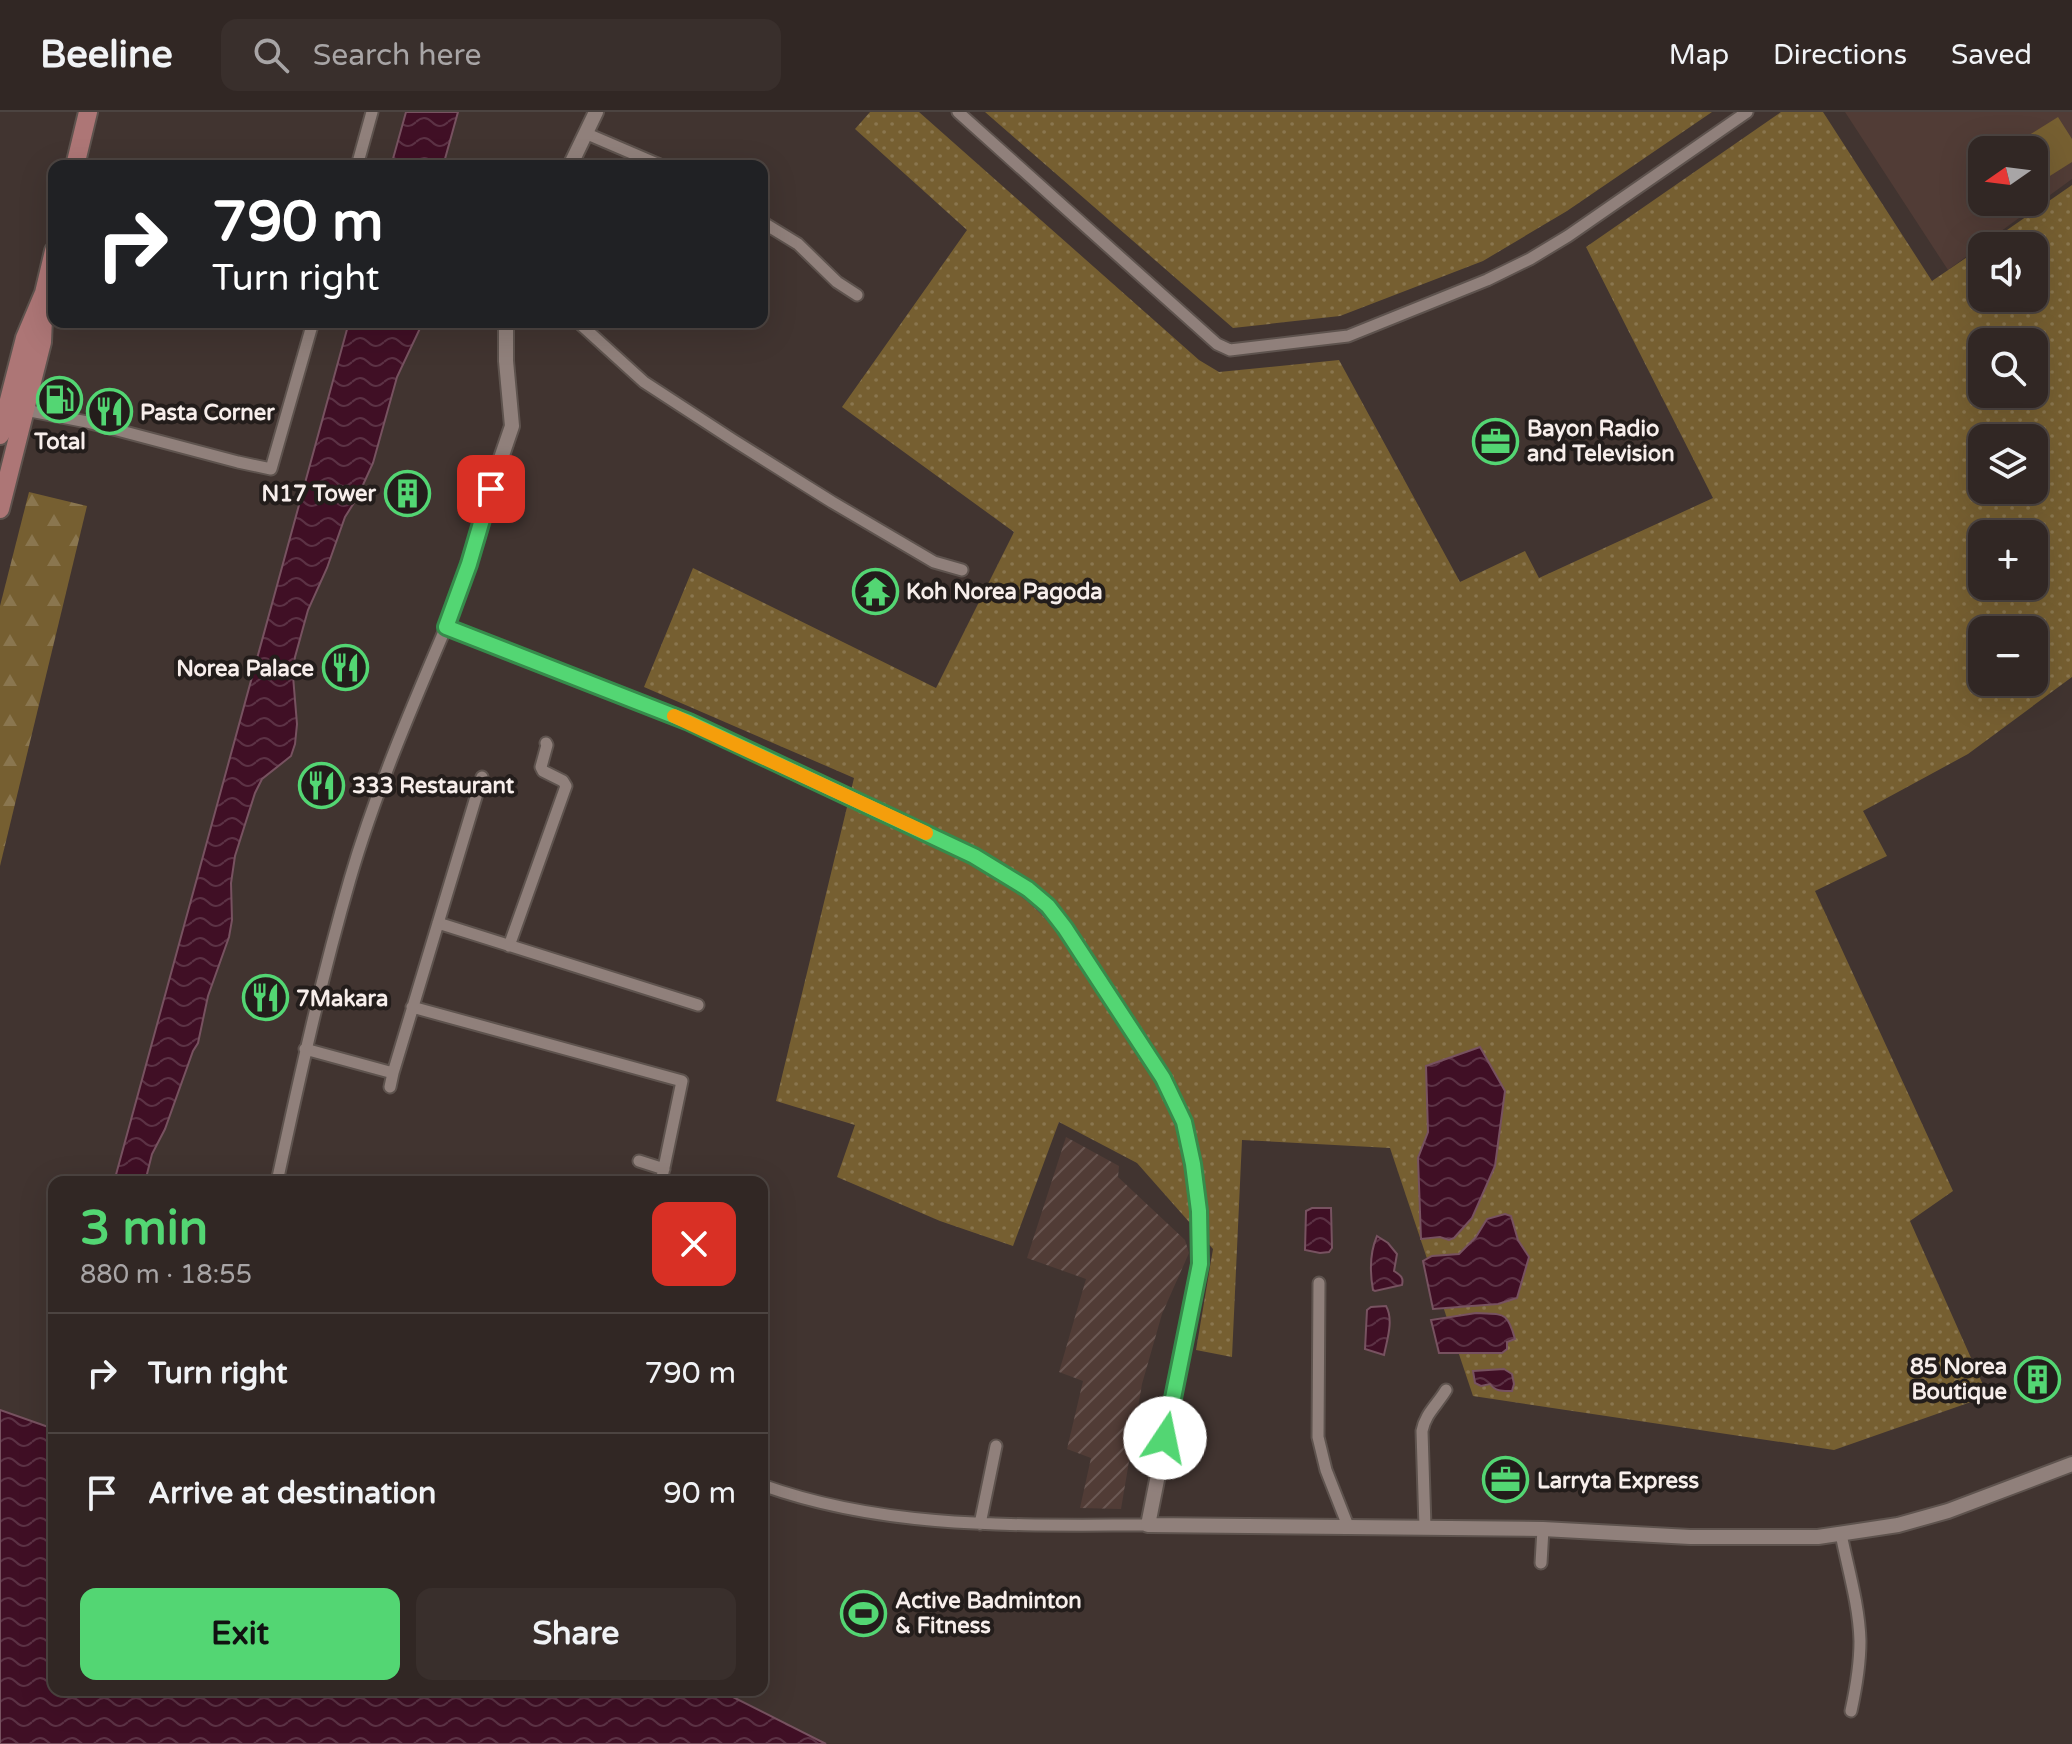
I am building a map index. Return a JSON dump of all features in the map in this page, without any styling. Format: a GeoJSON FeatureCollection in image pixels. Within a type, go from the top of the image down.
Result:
{"type":"FeatureCollection","features":[{"type":"Feature","properties":{"kind":"main road"},"geometry":{"type":"LineString","coordinates":[[76,160],[88,112]]}},
{"type":"Feature","properties":{"kind":"main road"},"geometry":{"type":"LineString","coordinates":[[0,509],[10,407],[25,338],[48,276]]}},
{"type":"Feature","properties":{"kind":"main road"},"geometry":{"type":"LineString","coordinates":[[0,435],[10,407]]}},
{"type":"Feature","properties":{"kind":"street"},"geometry":{"type":"LineString","coordinates":[[359,160],[372,112]]}},
{"type":"Feature","properties":{"kind":"street"},"geometry":{"type":"LineString","coordinates":[[573,160],[596,112]]}},
{"type":"Feature","properties":{"kind":"street"},"geometry":{"type":"LineString","coordinates":[[958,112],[1217,344],[1230,350],[1348,336],[1487,280],[1568,236],[1747,112]]}},
{"type":"Feature","properties":{"kind":"street"},"geometry":{"type":"LineString","coordinates":[[585,133],[648,160]]}},
{"type":"Feature","properties":{"kind":"street"},"geometry":{"type":"LineString","coordinates":[[768,226],[798,244],[837,282],[857,295]]}},
{"type":"Feature","properties":{"kind":"street"},"geometry":{"type":"LineString","coordinates":[[10,407],[87,422],[271,469],[311,328]]}},
{"type":"Feature","properties":{"kind":"street"},"geometry":{"type":"LineString","coordinates":[[278,1176],[305,1049],[351,877],[412,707],[469,564],[512,426],[506,328]]}},
{"type":"Feature","properties":{"kind":"street"},"geometry":{"type":"LineString","coordinates":[[585,328],[644,382],[733,440],[934,562],[962,570]]}},
{"type":"Feature","properties":{"kind":"street"},"geometry":{"type":"LineString","coordinates":[[446,627],[689,722],[960,849],[1001,871],[1048,906],[1163,1078],[1184,1122],[1193,1164],[1199,1211],[1200,1264],[1148,1525]]}},
{"type":"Feature","properties":{"kind":"street"},"geometry":{"type":"LineString","coordinates":[[509,946],[566,786],[541,767],[546,743]]}},
{"type":"Feature","properties":{"kind":"street"},"geometry":{"type":"LineString","coordinates":[[390,1087],[482,777]]}},
{"type":"Feature","properties":{"kind":"street"},"geometry":{"type":"LineString","coordinates":[[438,923],[698,1005]]}},
{"type":"Feature","properties":{"kind":"street"},"geometry":{"type":"LineString","coordinates":[[412,1007],[682,1081],[662,1176]]}},
{"type":"Feature","properties":{"kind":"street"},"geometry":{"type":"LineString","coordinates":[[305,1049],[393,1073]]}},
{"type":"Feature","properties":{"kind":"street"},"geometry":{"type":"LineString","coordinates":[[639,1161],[664,1169]]}},
{"type":"Feature","properties":{"kind":"street"},"geometry":{"type":"LineString","coordinates":[[1319,1283],[1318,1437],[1326,1470],[1348,1526]]}},
{"type":"Feature","properties":{"kind":"street"},"geometry":{"type":"LineString","coordinates":[[1425,1527],[1422,1431],[1424,1419],[1446,1390]]}},
{"type":"Feature","properties":{"kind":"street"},"geometry":{"type":"LineString","coordinates":[[980,1524],[996,1446]]}},
{"type":"Feature","properties":{"kind":"street"},"geometry":{"type":"LineString","coordinates":[[768,1487],[873,1514],[980,1524],[1425,1527],[1543,1529],[1690,1537],[1818,1537],[1898,1525],[1948,1511],[2072,1464]]}},
{"type":"Feature","properties":{"kind":"street"},"geometry":{"type":"LineString","coordinates":[[1541,1563],[1543,1529]]}},
{"type":"Feature","properties":{"kind":"street"},"geometry":{"type":"LineString","coordinates":[[1841,1534],[1860,1642],[1851,1711]]}},
{"type":"Feature","properties":{"kind":"shaded area"},"geometry":{"type":"Polygon","coordinates":[[[1845,112],[2072,112],[2072,179],[2048,197],[2048,136],[1968,136],[1968,216],[2022,216],[2000,232],[1968,232],[1968,255],[1948,270],[1845,112]]]}},
{"type":"Feature","properties":{"kind":"shaded area"},"geometry":{"type":"Polygon","coordinates":[[[1066,1137],[1119,1166],[1118,1177],[1185,1240],[1189,1253],[1162,1314],[1142,1384],[1121,1509],[1080,1508],[1091,1458],[1067,1449],[1083,1381],[1059,1372],[1086,1279],[1027,1258],[1066,1137]]]}},
{"type":"Feature","properties":{"kind":"green space"},"geometry":{"type":"Polygon","coordinates":[[[870,112],[919,112],[1199,360],[1219,372],[1339,360],[1460,582],[1525,551],[1539,578],[1713,498],[1586,247],[1781,112],[1823,112],[1932,281],[1968,257],[1968,312],[2048,312],[2048,232],[2004,232],[2027,216],[2048,216],[2048,202],[2072,185],[2072,677],[2048,695],[2048,616],[1968,616],[1968,696],[2046,696],[1968,754],[1863,811],[1887,856],[1815,891],[1953,1191],[1910,1221],[1988,1396],[1834,1450],[1473,1396],[1390,1148],[1242,1140],[1232,1357],[1196,1350],[1213,1249],[1137,1163],[1059,1122],[1013,1246],[940,1221],[837,1177],[855,1125],[776,1101],[854,778],[644,687],[693,568],[936,688],[1014,532],[842,407],[967,230],[855,129],[870,112]]]}},
{"type":"Feature","properties":{"kind":"green space"},"geometry":{"type":"Polygon","coordinates":[[[985,112],[1712,112],[1567,211],[1483,261],[1340,316],[1233,328],[985,112]]]}},
{"type":"Feature","properties":{"kind":"green space"},"geometry":{"type":"Polygon","coordinates":[[[2058,117],[2072,139],[2072,162],[2048,177],[2048,136],[2027,136],[2058,117]]]}},
{"type":"Feature","properties":{"kind":"green space"},"geometry":{"type":"Polygon","coordinates":[[[29,492],[87,506],[0,866],[0,606],[29,492]]]}},
{"type":"Feature","properties":{"kind":"water"},"geometry":{"type":"Polygon","coordinates":[[[406,112],[458,112],[445,160],[393,160],[406,112]]]}},
{"type":"Feature","properties":{"kind":"water"},"geometry":{"type":"Polygon","coordinates":[[[347,328],[420,328],[397,377],[373,463],[345,517],[308,610],[293,676],[297,724],[295,744],[291,756],[262,779],[255,793],[235,856],[229,937],[208,996],[198,1043],[165,1129],[152,1154],[146,1176],[116,1176],[347,328]]]}},
{"type":"Feature","properties":{"kind":"water"},"geometry":{"type":"Polygon","coordinates":[[[1480,1047],[1505,1091],[1495,1166],[1472,1218],[1454,1238],[1421,1239],[1418,1158],[1428,1132],[1426,1066],[1480,1047]]]}},
{"type":"Feature","properties":{"kind":"water"},"geometry":{"type":"Polygon","coordinates":[[[1331,1208],[1332,1248],[1329,1252],[1305,1250],[1306,1211],[1331,1208]]]}},
{"type":"Feature","properties":{"kind":"water"},"geometry":{"type":"Polygon","coordinates":[[[1505,1214],[1511,1216],[1518,1240],[1529,1257],[1517,1298],[1498,1304],[1433,1309],[1423,1261],[1432,1256],[1459,1254],[1476,1237],[1487,1219],[1505,1214]]]}},
{"type":"Feature","properties":{"kind":"water"},"geometry":{"type":"Polygon","coordinates":[[[1377,1236],[1397,1254],[1394,1271],[1401,1276],[1402,1285],[1375,1291],[1371,1263],[1377,1236]]]}},
{"type":"Feature","properties":{"kind":"water"},"geometry":{"type":"Polygon","coordinates":[[[1386,1306],[1390,1324],[1384,1355],[1365,1349],[1367,1310],[1386,1306]]]}},
{"type":"Feature","properties":{"kind":"water"},"geometry":{"type":"Polygon","coordinates":[[[1476,1313],[1498,1314],[1506,1319],[1515,1339],[1507,1342],[1507,1349],[1502,1353],[1439,1353],[1431,1320],[1476,1313]]]}},
{"type":"Feature","properties":{"kind":"water"},"geometry":{"type":"Polygon","coordinates":[[[1504,1369],[1512,1374],[1512,1391],[1475,1383],[1473,1371],[1504,1369]]]}},
{"type":"Feature","properties":{"kind":"water"},"geometry":{"type":"Polygon","coordinates":[[[0,1410],[48,1427],[48,1696],[731,1696],[826,1744],[0,1744],[0,1410]]]}},
{"type":"Feature","properties":{"kind":"slow traffic"},"geometry":{"type":"LineString","coordinates":[[674,716],[926,833]]}},
{"type":"Feature","properties":{"kind":"place","name":"Total"},"geometry":{"type":"Point","coordinates":[60,400]}},
{"type":"Feature","properties":{"kind":"place","name":"Pasta Corner"},"geometry":{"type":"Point","coordinates":[109,412]}},
{"type":"Feature","properties":{"kind":"place","name":"Bayon Radio and Television"},"geometry":{"type":"Point","coordinates":[1496,441]}},
{"type":"Feature","properties":{"kind":"place","name":"N17 Tower"},"geometry":{"type":"Point","coordinates":[407,493]}},
{"type":"Feature","properties":{"kind":"place","name":"Koh Norea Pagoda"},"geometry":{"type":"Point","coordinates":[875,591]}},
{"type":"Feature","properties":{"kind":"place","name":"Norea Palace"},"geometry":{"type":"Point","coordinates":[345,668]}},
{"type":"Feature","properties":{"kind":"place","name":"333 Restaurant"},"geometry":{"type":"Point","coordinates":[321,785]}},
{"type":"Feature","properties":{"kind":"place","name":"7Makara"},"geometry":{"type":"Point","coordinates":[265,998]}},
{"type":"Feature","properties":{"kind":"place","name":"85 Norea Boutique"},"geometry":{"type":"Point","coordinates":[2038,1379]}},
{"type":"Feature","properties":{"kind":"place","name":"Larryta Express"},"geometry":{"type":"Point","coordinates":[1506,1480]}},
{"type":"Feature","properties":{"kind":"place","name":"Active Badminton & Fitness"},"geometry":{"type":"Point","coordinates":[864,1613]}},
{"type":"Feature","properties":{"kind":"route"},"geometry":{"type":"LineString","coordinates":[[491,489],[446,627],[689,722],[974,856],[1028,889],[1048,906],[1065,928],[1163,1078],[1184,1122],[1193,1164],[1199,1211],[1200,1264],[1165,1438]]}}]}
